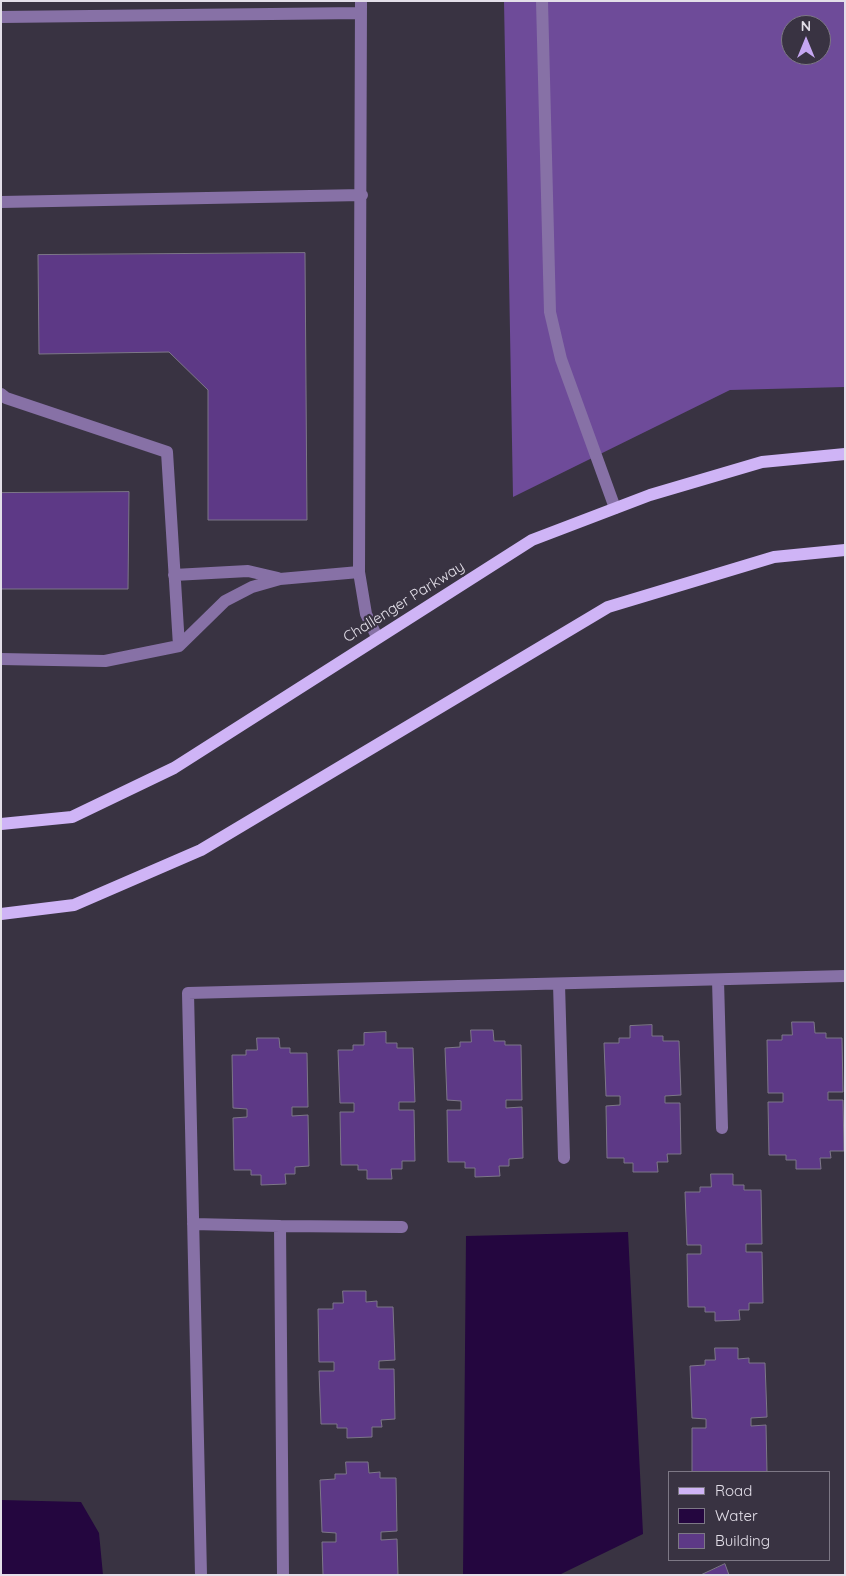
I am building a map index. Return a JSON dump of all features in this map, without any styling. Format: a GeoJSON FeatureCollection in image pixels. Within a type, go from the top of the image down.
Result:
{"type":"FeatureCollection","features":[{"type":"Feature","properties":{"kind":"main road","name":"Challenger Parkway"},"geometry":{"type":"LineString","coordinates":[[1,824],[72,817],[174,768],[532,540],[650,494],[762,462],[845,454]]}},
{"type":"Feature","properties":{"kind":"main road"},"geometry":{"type":"LineString","coordinates":[[1,914],[74,906],[201,850],[608,607],[774,556],[845,550]]}},
{"type":"Feature","properties":{"kind":"lane"},"geometry":{"type":"LineString","coordinates":[[542,1],[550,312],[561,360],[615,508]]}},
{"type":"Feature","properties":{"kind":"lane"},"geometry":{"type":"LineString","coordinates":[[1,17],[361,7],[362,195],[359,572],[366,614],[377,637]]}},
{"type":"Feature","properties":{"kind":"lane"},"geometry":{"type":"LineString","coordinates":[[1,202],[362,195]]}},
{"type":"Feature","properties":{"kind":"lane"},"geometry":{"type":"LineString","coordinates":[[1,394],[6,398],[167,452],[179,646]]}},
{"type":"Feature","properties":{"kind":"lane"},"geometry":{"type":"LineString","coordinates":[[174,575],[248,571],[280,579]]}},
{"type":"Feature","properties":{"kind":"lane"},"geometry":{"type":"LineString","coordinates":[[1,659],[105,661],[179,646],[225,601],[252,587],[280,579],[359,572]]}},
{"type":"Feature","properties":{"kind":"lane"},"geometry":{"type":"LineString","coordinates":[[201,1575],[188,993],[845,976]]}},
{"type":"Feature","properties":{"kind":"lane"},"geometry":{"type":"LineString","coordinates":[[718,980],[722,1128]]}},
{"type":"Feature","properties":{"kind":"lane"},"geometry":{"type":"LineString","coordinates":[[558,984],[564,1158]]}},
{"type":"Feature","properties":{"kind":"lane"},"geometry":{"type":"LineString","coordinates":[[193,1224],[402,1227]]}},
{"type":"Feature","properties":{"kind":"lane"},"geometry":{"type":"LineString","coordinates":[[280,1226],[283,1575]]}},
{"type":"Feature","properties":{"kind":"shaded area"},"geometry":{"type":"Polygon","coordinates":[[[504,1],[845,1],[845,387],[730,390],[513,497],[504,1]]]}},
{"type":"Feature","properties":{"kind":"water"},"geometry":{"type":"Polygon","coordinates":[[[628,1232],[643,1534],[559,1575],[463,1575],[466,1236],[628,1232]]]}},
{"type":"Feature","properties":{"kind":"water"},"geometry":{"type":"Polygon","coordinates":[[[1,1500],[81,1502],[99,1533],[103,1575],[1,1575],[1,1500]]]}},
{"type":"Feature","properties":{"kind":"building"},"geometry":{"type":"Polygon","coordinates":[[[305,253],[307,520],[208,520],[208,390],[169,352],[39,354],[38,255],[305,253]]]}},
{"type":"Feature","properties":{"kind":"building"},"geometry":{"type":"Polygon","coordinates":[[[129,492],[128,589],[1,589],[1,493],[129,492]]]}},
{"type":"Feature","properties":{"kind":"building"},"geometry":{"type":"Polygon","coordinates":[[[792,1022],[814,1022],[815,1033],[826,1033],[826,1038],[842,1038],[843,1092],[828,1092],[828,1100],[843,1100],[844,1151],[830,1151],[831,1158],[820,1158],[821,1169],[796,1169],[796,1160],[786,1160],[786,1155],[769,1155],[768,1102],[783,1102],[783,1093],[768,1093],[767,1040],[782,1040],[782,1035],[792,1035],[792,1022]]]}},
{"type":"Feature","properties":{"kind":"building"},"geometry":{"type":"Polygon","coordinates":[[[652,1025],[652,1036],[663,1036],[663,1041],[679,1041],[681,1095],[665,1096],[665,1103],[680,1103],[681,1154],[667,1154],[668,1162],[657,1162],[658,1172],[633,1172],[633,1163],[624,1163],[624,1158],[607,1158],[606,1106],[620,1105],[620,1096],[606,1096],[604,1043],[619,1043],[619,1038],[630,1038],[630,1026],[652,1025]]]}},
{"type":"Feature","properties":{"kind":"building"},"geometry":{"type":"Polygon","coordinates":[[[471,1030],[493,1030],[494,1041],[505,1041],[505,1045],[521,1045],[522,1100],[506,1100],[506,1108],[522,1107],[523,1158],[509,1159],[509,1166],[499,1166],[500,1176],[475,1177],[475,1168],[465,1168],[465,1162],[448,1162],[447,1110],[461,1110],[461,1101],[447,1100],[445,1048],[460,1047],[460,1042],[471,1042],[471,1030]]]}},
{"type":"Feature","properties":{"kind":"building"},"geometry":{"type":"Polygon","coordinates":[[[386,1032],[386,1043],[397,1043],[397,1048],[413,1048],[415,1102],[399,1102],[399,1110],[414,1110],[415,1161],[402,1161],[402,1169],[391,1169],[392,1179],[367,1179],[367,1170],[358,1170],[358,1165],[341,1165],[340,1112],[354,1112],[354,1103],[340,1103],[338,1050],[353,1050],[353,1045],[364,1045],[364,1033],[386,1032]]]}},
{"type":"Feature","properties":{"kind":"building"},"geometry":{"type":"Polygon","coordinates":[[[257,1038],[279,1038],[280,1048],[290,1048],[290,1053],[307,1053],[308,1107],[292,1107],[292,1116],[308,1115],[309,1166],[295,1167],[295,1174],[285,1174],[286,1184],[261,1185],[261,1175],[251,1175],[251,1170],[234,1170],[233,1118],[247,1117],[247,1109],[233,1108],[232,1055],[246,1055],[246,1050],[257,1050],[257,1038]]]}},
{"type":"Feature","properties":{"kind":"building"},"geometry":{"type":"Polygon","coordinates":[[[711,1174],[733,1174],[733,1185],[744,1185],[744,1190],[761,1190],[762,1244],[746,1244],[746,1252],[762,1252],[763,1303],[749,1303],[749,1310],[739,1310],[740,1320],[715,1321],[715,1312],[705,1312],[705,1307],[688,1307],[687,1254],[701,1254],[701,1245],[687,1245],[685,1192],[700,1192],[700,1187],[711,1187],[711,1174]]]}},
{"type":"Feature","properties":{"kind":"building"},"geometry":{"type":"Polygon","coordinates":[[[343,1291],[366,1291],[366,1302],[377,1301],[377,1307],[393,1307],[395,1360],[379,1361],[379,1369],[394,1369],[395,1419],[381,1420],[382,1427],[372,1427],[372,1437],[347,1438],[347,1428],[337,1428],[337,1424],[321,1424],[319,1371],[334,1371],[334,1362],[319,1362],[318,1309],[333,1309],[333,1303],[343,1303],[343,1291]]]}},
{"type":"Feature","properties":{"kind":"building"},"geometry":{"type":"Polygon","coordinates":[[[715,1348],[738,1348],[738,1359],[749,1358],[749,1363],[765,1363],[767,1417],[751,1418],[751,1426],[766,1425],[767,1471],[692,1471],[692,1428],[706,1428],[706,1419],[692,1418],[690,1366],[705,1365],[705,1360],[715,1360],[715,1348]]]}},
{"type":"Feature","properties":{"kind":"building"},"geometry":{"type":"Polygon","coordinates":[[[346,1462],[368,1462],[369,1473],[380,1472],[380,1478],[396,1478],[397,1531],[381,1532],[381,1540],[397,1539],[398,1575],[323,1575],[322,1542],[336,1542],[336,1533],[322,1532],[320,1480],[335,1479],[335,1474],[346,1474],[346,1462]]]}},
{"type":"Feature","properties":{"kind":"building"},"geometry":{"type":"Polygon","coordinates":[[[725,1564],[729,1575],[701,1575],[725,1564]]]}}]}
